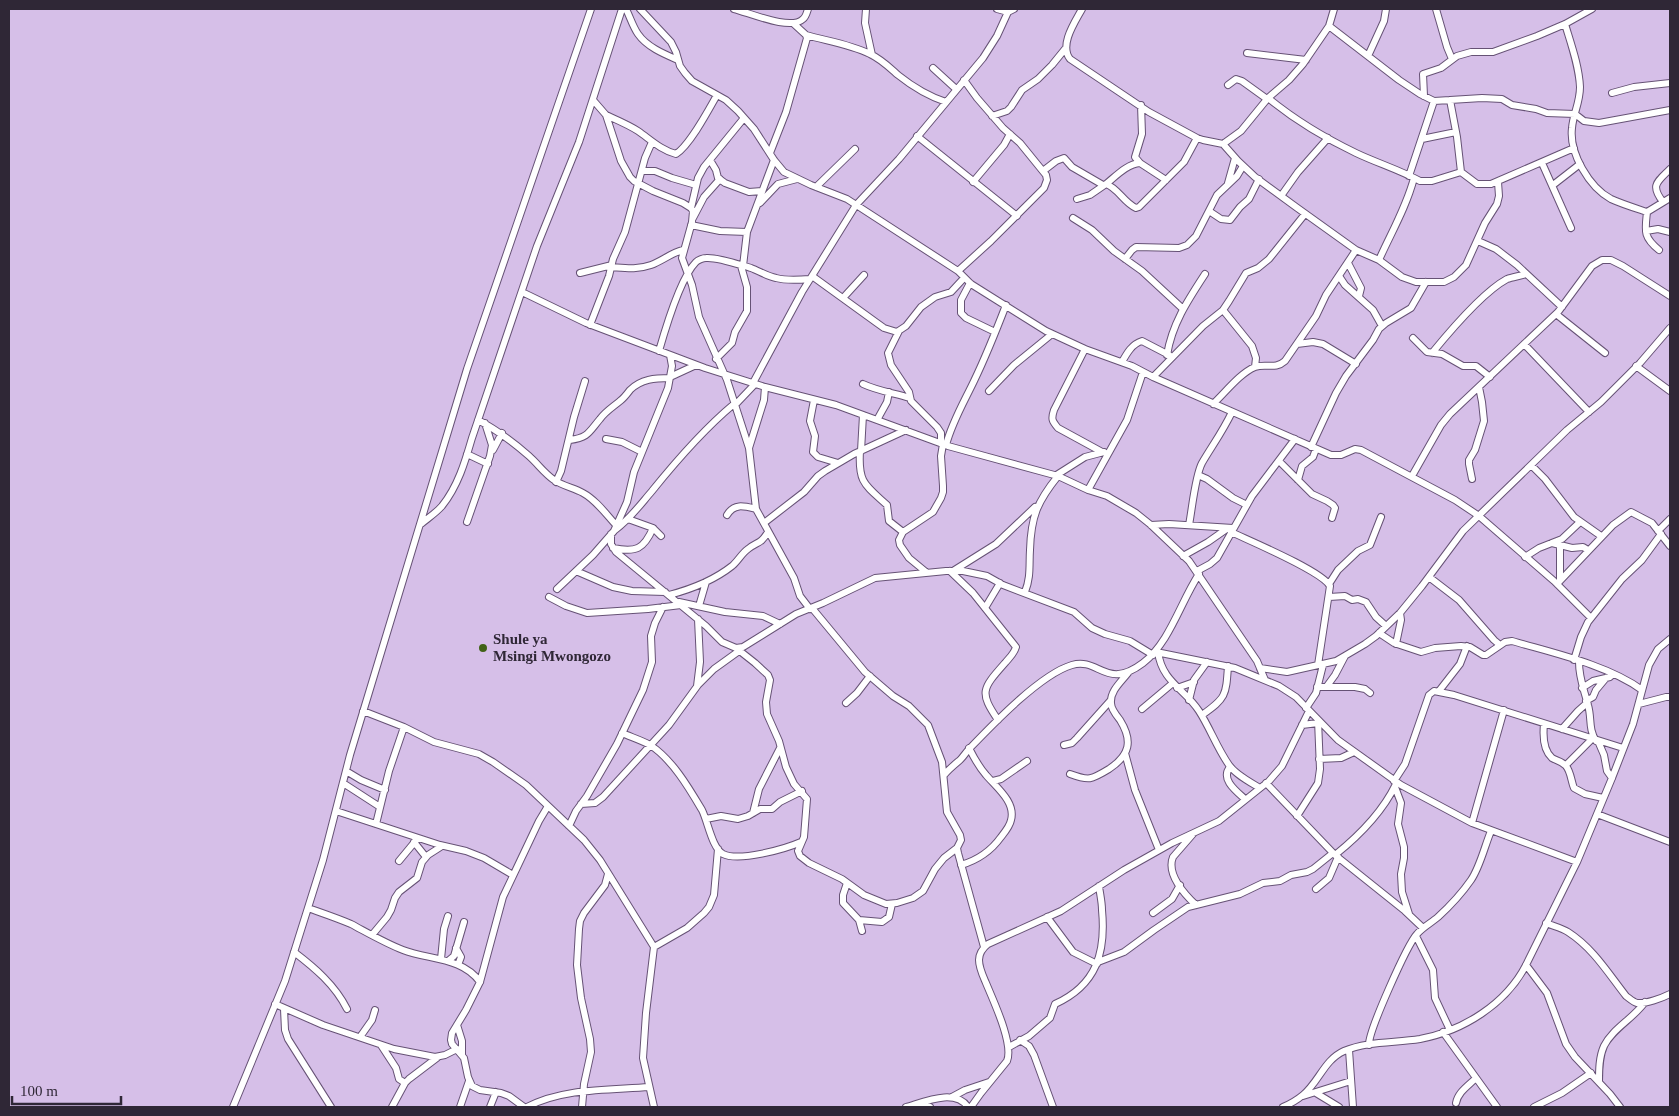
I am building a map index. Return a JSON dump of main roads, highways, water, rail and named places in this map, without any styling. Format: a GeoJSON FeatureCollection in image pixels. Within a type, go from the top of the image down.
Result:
{"type":"FeatureCollection","features":[{"type":"Feature","properties":{"kind":"place","name":"Shule ya Msingi Mwongozo"},"geometry":{"type":"Point","coordinates":[483,648]}}]}
